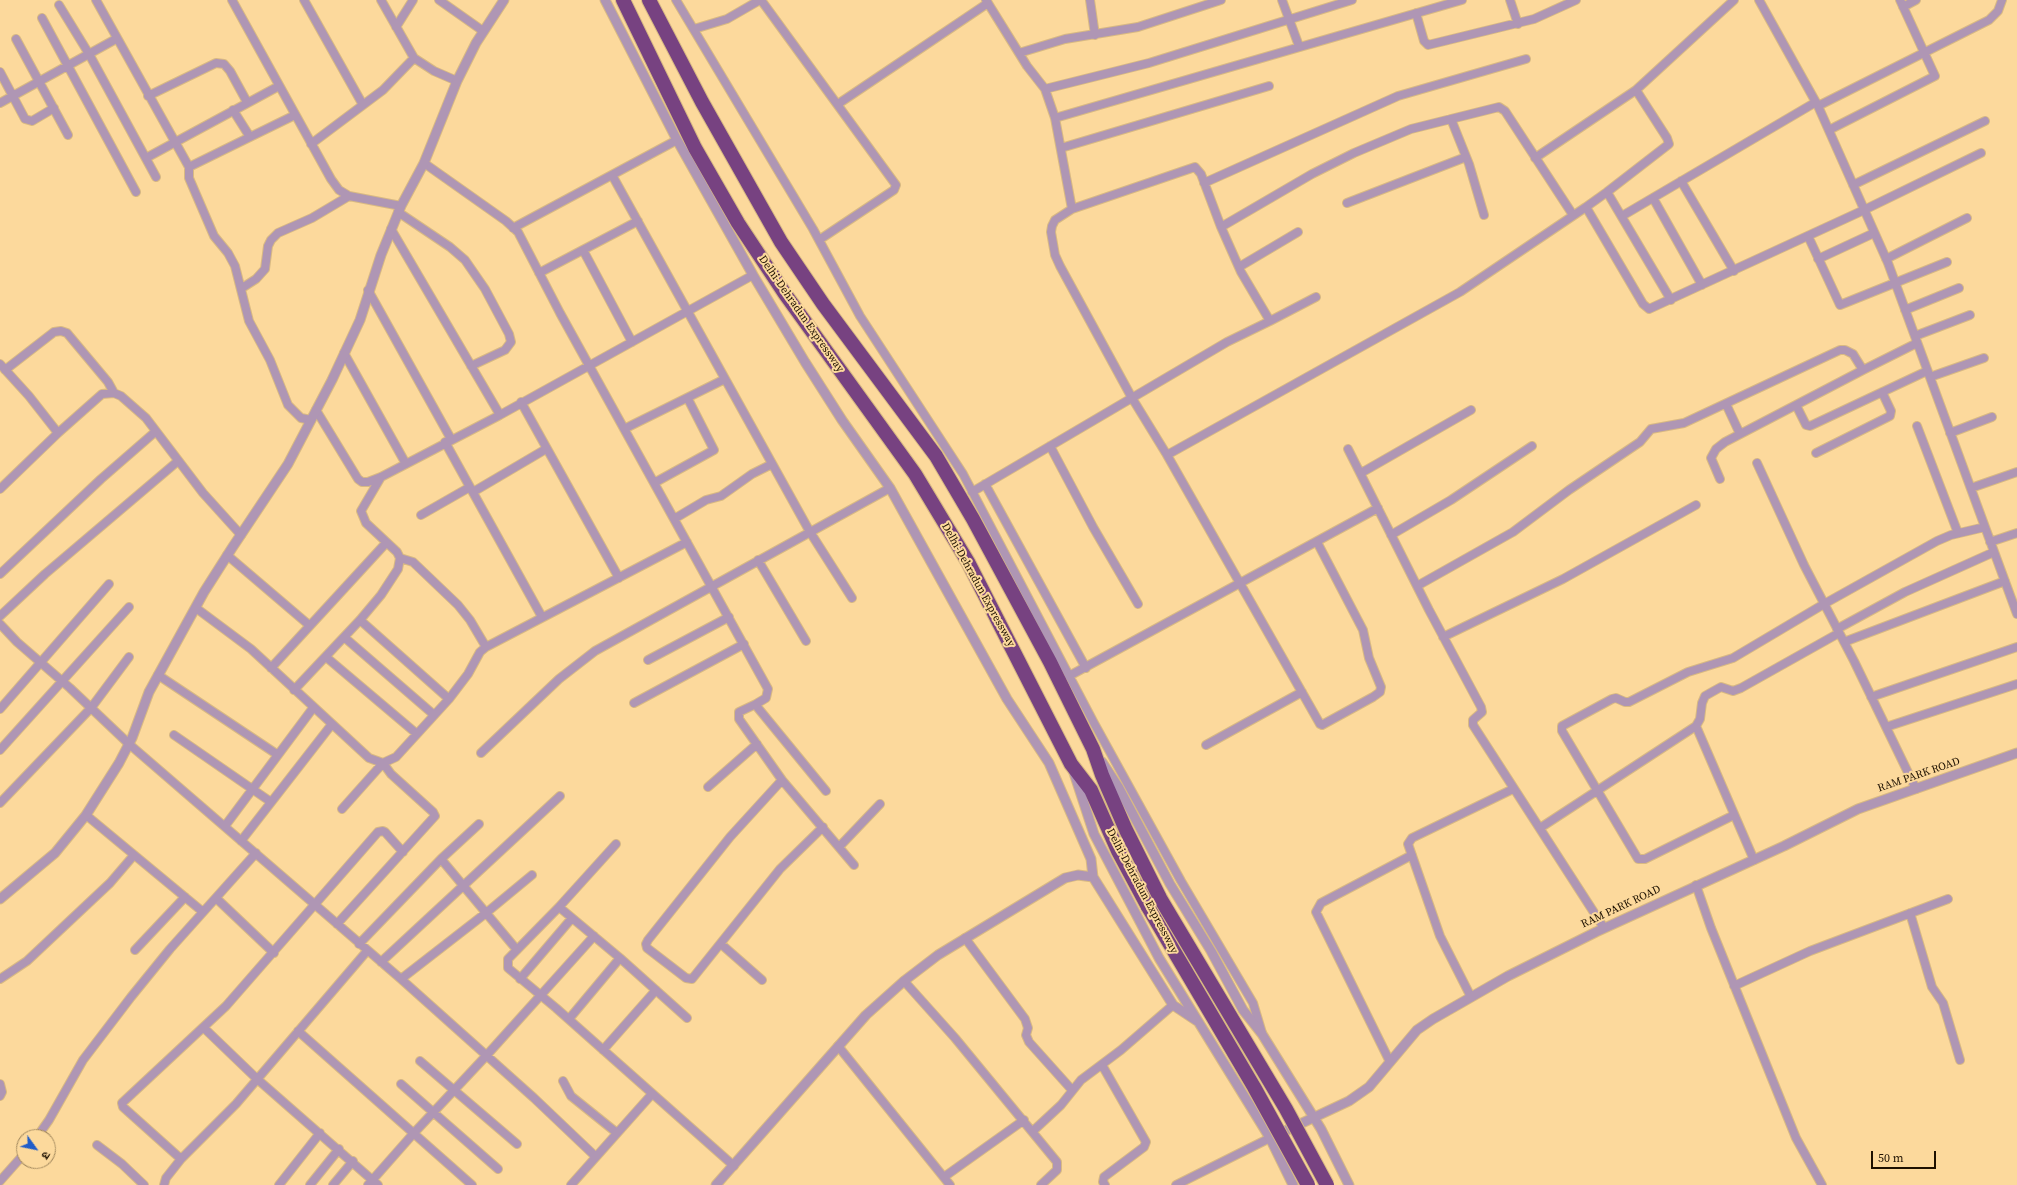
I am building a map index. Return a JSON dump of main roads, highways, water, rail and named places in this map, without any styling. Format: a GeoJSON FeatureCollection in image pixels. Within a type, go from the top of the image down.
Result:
{"type":"FeatureCollection","features":[{"type":"Feature","properties":{"kind":"highway","name":"Delhi-Dehradun Expressway"},"geometry":{"type":"LineString","coordinates":[[623,0],[695,148],[738,223],[785,294],[915,474],[968,562],[1071,764],[1090,790],[1118,851],[1148,907],[1281,1135],[1308,1185]]}},
{"type":"Feature","properties":{"kind":"highway","name":"Delhi-Dehradun Expressway"},"geometry":{"type":"LineString","coordinates":[[649,0],[702,102],[781,242],[823,304],[936,456],[970,513],[1050,662],[1093,749],[1102,775],[1126,830],[1160,898],[1286,1109],[1327,1185]]}}]}
